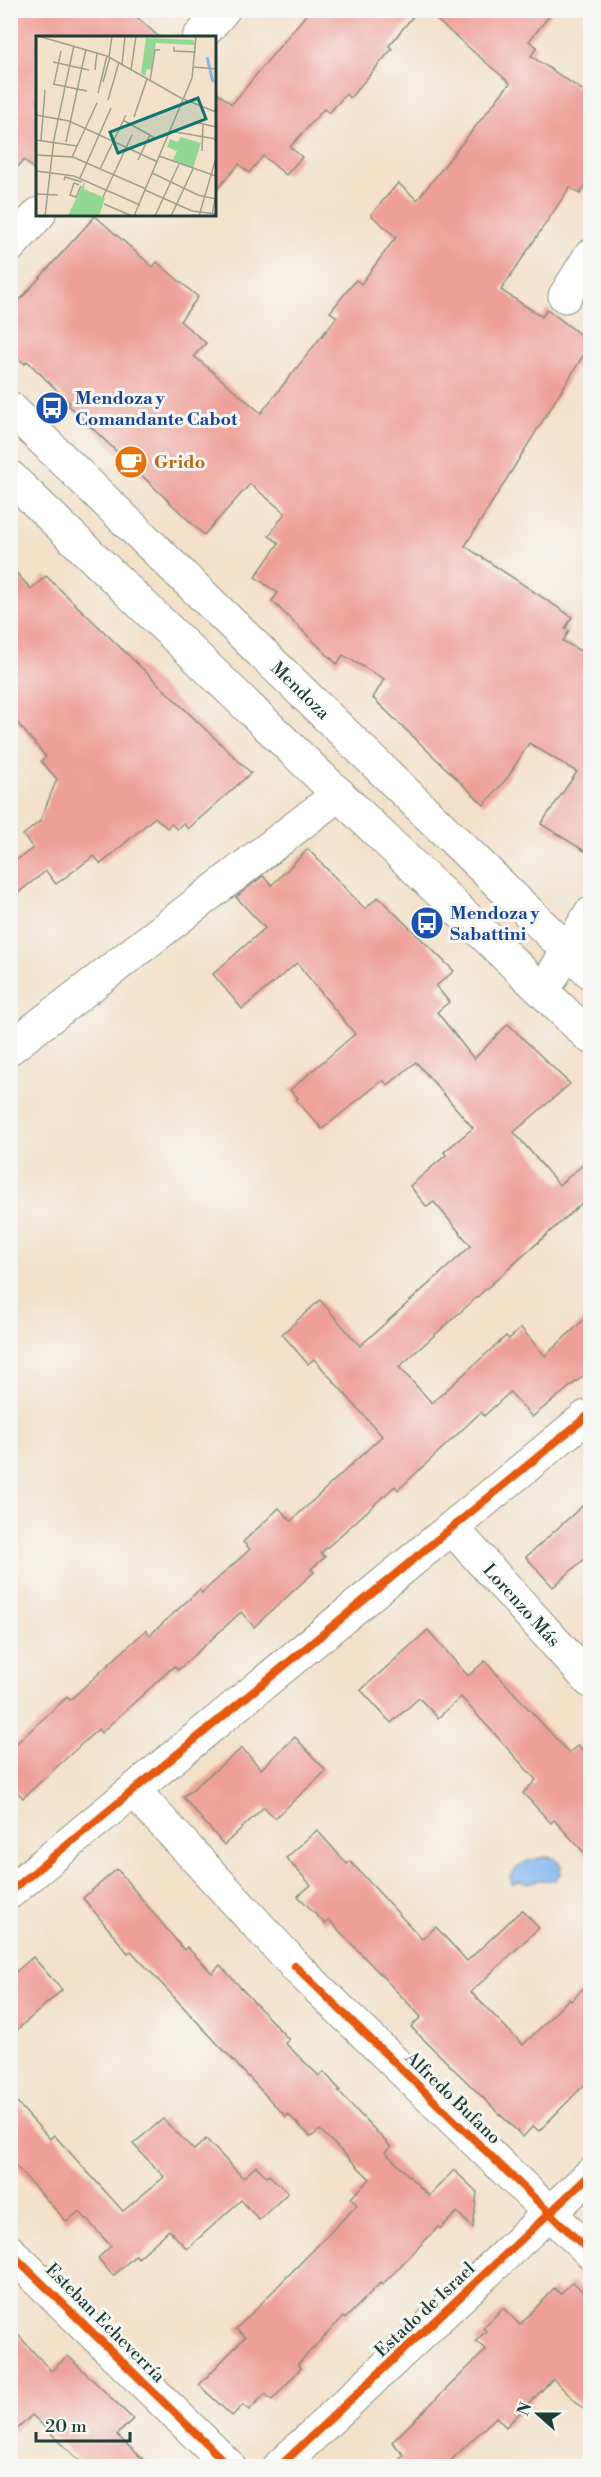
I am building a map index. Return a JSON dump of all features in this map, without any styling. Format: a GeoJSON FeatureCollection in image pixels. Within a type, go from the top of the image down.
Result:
{"type":"FeatureCollection","features":[{"type":"Feature","properties":{"kind":"street"},"geometry":{"type":"LineString","coordinates":[[201,36],[223,10]]}},
{"type":"Feature","properties":{"kind":"street"},"geometry":{"type":"LineString","coordinates":[[10,246],[37,216]]}},
{"type":"Feature","properties":{"kind":"street"},"geometry":{"type":"LineString","coordinates":[[565,296],[591,256]]}},
{"type":"Feature","properties":{"kind":"street","name":"Mendoza"},"geometry":{"type":"LineString","coordinates":[[10,408],[579,961]]}},
{"type":"Feature","properties":{"kind":"street"},"geometry":{"type":"LineString","coordinates":[[10,477],[591,1037]]}},
{"type":"Feature","properties":{"kind":"street"},"geometry":{"type":"LineString","coordinates":[[10,1048],[339,794]]}},
{"type":"Feature","properties":{"kind":"street"},"geometry":{"type":"LineString","coordinates":[[543,991],[579,961],[591,914]]}},
{"type":"Feature","properties":{"kind":"street"},"geometry":{"type":"LineString","coordinates":[[10,1892],[586,1417]]}},
{"type":"Feature","properties":{"kind":"street","name":"Lorenzo Más"},"geometry":{"type":"LineString","coordinates":[[452,1528],[591,1681]]}},
{"type":"Feature","properties":{"kind":"street","name":"Alfredo Bufano"},"geometry":{"type":"LineString","coordinates":[[134,1791],[292,1962],[591,2252]]}},
{"type":"Feature","properties":{"kind":"street","name":"Estado de Israel"},"geometry":{"type":"LineString","coordinates":[[280,2466],[591,2175]]}},
{"type":"Feature","properties":{"kind":"street","name":"Esteban Echeverría"},"geometry":{"type":"LineString","coordinates":[[10,2252],[229,2466]]}},
{"type":"Feature","properties":{"kind":"water"},"geometry":{"type":"Polygon","coordinates":[[[547,1857],[555,1859],[561,1865],[560,1875],[555,1880],[512,1884],[510,1878],[517,1868],[530,1860],[547,1857]]]}},
{"type":"Feature","properties":{"kind":"building"},"geometry":{"type":"Polygon","coordinates":[[[10,10],[129,10],[158,36],[36,36],[36,171],[24,160],[10,175],[10,10]]]}},
{"type":"Feature","properties":{"kind":"building"},"geometry":{"type":"Polygon","coordinates":[[[310,10],[418,10],[389,46],[392,49],[350,98],[346,94],[329,113],[324,109],[290,147],[302,157],[286,175],[263,156],[249,173],[239,164],[216,191],[216,92],[232,104],[310,10]]]}},
{"type":"Feature","properties":{"kind":"building"},"geometry":{"type":"Polygon","coordinates":[[[425,10],[554,10],[529,41],[537,47],[531,56],[591,96],[591,178],[580,194],[570,187],[501,290],[542,317],[547,309],[591,343],[465,546],[572,617],[565,629],[569,631],[563,641],[591,657],[591,855],[541,824],[577,772],[529,743],[508,777],[484,805],[373,698],[384,679],[343,655],[337,664],[272,601],[278,593],[255,577],[279,543],[269,536],[285,513],[250,484],[204,535],[68,405],[70,403],[27,361],[25,364],[10,350],[10,311],[95,216],[153,267],[157,262],[198,297],[180,321],[206,343],[194,356],[261,413],[337,317],[330,312],[356,280],[361,284],[396,237],[371,215],[398,183],[417,200],[510,83],[425,10]]]}},
{"type":"Feature","properties":{"kind":"building"},"geometry":{"type":"Polygon","coordinates":[[[10,566],[31,589],[46,576],[251,773],[188,829],[183,823],[177,829],[171,824],[167,828],[155,817],[101,864],[94,856],[56,884],[46,871],[10,899],[10,865],[33,848],[23,835],[40,821],[57,779],[41,761],[46,757],[10,714],[10,566]]]}},
{"type":"Feature","properties":{"kind":"building"},"geometry":{"type":"Polygon","coordinates":[[[308,849],[365,909],[378,897],[454,971],[436,986],[449,1002],[437,1012],[474,1059],[508,1024],[570,1084],[514,1132],[559,1185],[591,1158],[591,1195],[399,1367],[432,1403],[506,1336],[509,1339],[521,1328],[545,1356],[591,1313],[591,1370],[532,1417],[510,1392],[484,1416],[481,1412],[398,1490],[395,1486],[321,1553],[325,1557],[311,1569],[314,1572],[254,1627],[241,1612],[178,1670],[174,1666],[101,1733],[98,1729],[23,1798],[10,1784],[10,1749],[67,1697],[70,1700],[146,1630],[150,1635],[199,1590],[202,1593],[250,1549],[243,1542],[279,1508],[291,1521],[382,1436],[314,1359],[308,1364],[282,1334],[320,1300],[360,1346],[471,1246],[434,1202],[427,1207],[410,1186],[446,1155],[444,1152],[473,1128],[416,1062],[388,1085],[383,1080],[322,1129],[290,1090],[355,1034],[297,963],[242,1009],[213,974],[265,928],[236,897],[263,876],[272,885],[308,849]]]}},
{"type":"Feature","properties":{"kind":"building"},"geometry":{"type":"Polygon","coordinates":[[[591,1498],[591,1553],[553,1587],[526,1557],[591,1498]]]}},
{"type":"Feature","properties":{"kind":"building"},"geometry":{"type":"Polygon","coordinates":[[[428,1630],[468,1676],[485,1661],[569,1753],[578,1745],[591,1759],[591,1860],[554,1820],[551,1823],[523,1793],[536,1780],[461,1697],[438,1718],[419,1698],[391,1723],[361,1690],[428,1630]]]}},
{"type":"Feature","properties":{"kind":"building"},"geometry":{"type":"Polygon","coordinates":[[[295,1737],[326,1771],[275,1818],[264,1807],[224,1845],[183,1797],[242,1748],[261,1769],[295,1737]]]}},
{"type":"Feature","properties":{"kind":"building"},"geometry":{"type":"Polygon","coordinates":[[[317,1830],[347,1864],[350,1861],[422,1939],[436,1927],[467,1961],[522,1910],[539,1928],[471,1992],[523,2045],[591,1980],[591,2078],[539,2131],[533,2126],[523,2137],[411,2027],[421,2017],[329,1920],[325,1924],[298,1896],[311,1885],[286,1858],[317,1830]]]}},
{"type":"Feature","properties":{"kind":"building"},"geometry":{"type":"Polygon","coordinates":[[[117,1869],[184,1950],[187,1947],[212,1973],[220,1965],[289,2040],[285,2043],[319,2076],[324,2072],[340,2090],[338,2091],[391,2147],[385,2152],[429,2196],[454,2170],[477,2192],[473,2228],[457,2212],[440,2229],[438,2227],[382,2285],[380,2283],[345,2319],[343,2317],[298,2364],[301,2368],[272,2400],[265,2394],[249,2410],[243,2405],[232,2416],[199,2385],[245,2337],[236,2329],[357,2205],[351,2198],[370,2179],[320,2130],[311,2137],[288,2114],[286,2117],[131,1951],[128,1953],[83,1898],[117,1869]]]}},
{"type":"Feature","properties":{"kind":"building"},"geometry":{"type":"Polygon","coordinates":[[[33,1957],[62,1990],[10,2036],[10,1977],[33,1957]]]}},
{"type":"Feature","properties":{"kind":"building"},"geometry":{"type":"Polygon","coordinates":[[[10,2095],[50,2139],[54,2135],[123,2211],[164,2177],[133,2144],[163,2119],[194,2150],[206,2139],[243,2178],[256,2166],[288,2193],[259,2220],[241,2200],[187,2249],[169,2230],[138,2258],[136,2255],[113,2276],[98,2258],[111,2246],[79,2211],[67,2222],[10,2160],[10,2095]]]}},
{"type":"Feature","properties":{"kind":"building"},"geometry":{"type":"Polygon","coordinates":[[[573,2282],[591,2299],[591,2416],[553,2379],[506,2427],[496,2417],[445,2466],[393,2466],[404,2455],[392,2442],[486,2350],[476,2341],[486,2331],[483,2328],[503,2308],[520,2325],[554,2288],[560,2294],[573,2282]]]}},
{"type":"Feature","properties":{"kind":"building"},"geometry":{"type":"Polygon","coordinates":[[[10,2326],[51,2371],[68,2356],[133,2419],[117,2435],[150,2466],[85,2466],[32,2415],[10,2436],[10,2326]]]}},
{"type":"Feature","properties":{"kind":"cycle path"},"geometry":{"type":"LineString","coordinates":[[10,1892],[586,1417]]}},
{"type":"Feature","properties":{"kind":"cycle path"},"geometry":{"type":"LineString","coordinates":[[295,1966],[590,2252]]}},
{"type":"Feature","properties":{"kind":"cycle path"},"geometry":{"type":"LineString","coordinates":[[280,2466],[590,2175]]}},
{"type":"Feature","properties":{"kind":"cycle path"},"geometry":{"type":"LineString","coordinates":[[10,2252],[229,2466]]}},
{"type":"Feature","properties":{"kind":"place","name":"Mendoza y Comandante Cabot"},"geometry":{"type":"Point","coordinates":[52,408]}},
{"type":"Feature","properties":{"kind":"place","name":"Grido"},"geometry":{"type":"Point","coordinates":[131,462]}},
{"type":"Feature","properties":{"kind":"place","name":"Mendoza y Sabattini"},"geometry":{"type":"Point","coordinates":[427,923]}}]}
